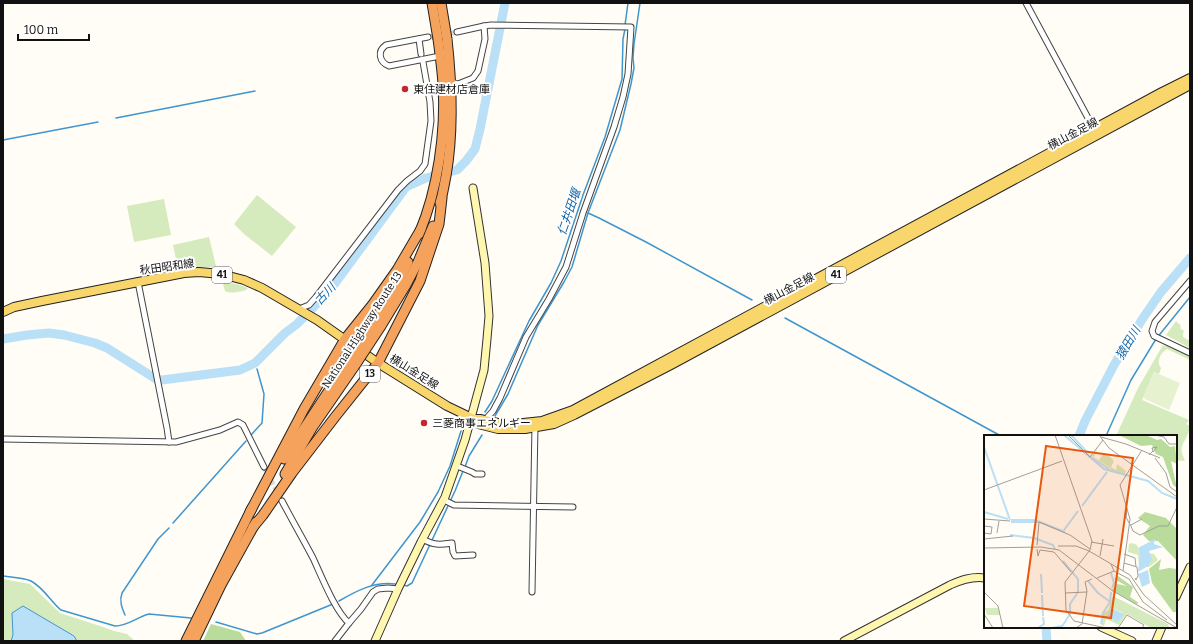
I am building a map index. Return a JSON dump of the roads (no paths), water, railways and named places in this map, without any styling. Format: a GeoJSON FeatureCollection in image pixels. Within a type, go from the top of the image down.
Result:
{"type":"FeatureCollection","features":[{"type":"Feature","properties":{"kind":"highway","name":"National Highway Route 13"},"geometry":{"type":"LineString","coordinates":[[186,641],[250,512],[406,285],[418,262],[431,229],[442,198],[448,166],[451,130],[451,82],[442,39],[432,3]]}},
{"type":"Feature","properties":{"kind":"highway","name":"National Highway Route 13"},"geometry":{"type":"LineString","coordinates":[[378,324],[407,263],[421,229],[430,205],[438,168],[443,127],[443,85],[440,56],[442,39],[441,3]]}},
{"type":"Feature","properties":{"kind":"highway","name":"13"},"geometry":{"type":"LineString","coordinates":[[253,527],[335,416],[378,363],[420,281],[439,224],[442,198]]}},
{"type":"Feature","properties":{"kind":"highway","name":"13"},"geometry":{"type":"LineString","coordinates":[[250,512],[304,409],[345,339],[373,304],[397,270],[421,229]]}},
{"type":"Feature","properties":{"kind":"highway","name":"National Highway Route 13"},"geometry":{"type":"LineString","coordinates":[[194,641],[220,585],[350,365]]}},
{"type":"Feature","properties":{"kind":"main road","name":"横山金足線"},"geometry":{"type":"LineString","coordinates":[[345,339],[378,363],[447,406],[473,419],[478,424],[516,430],[535,425],[573,410],[845,262],[1190,78]]}},
{"type":"Feature","properties":{"kind":"main road","name":"横山金足線"},"geometry":{"type":"LineString","coordinates":[[473,419],[507,424],[554,424],[583,411],[1190,84]]}},
{"type":"Feature","properties":{"kind":"main road","name":"秋田昭和線"},"geometry":{"type":"LineString","coordinates":[[3,312],[14,307],[42,301],[184,273],[199,272],[221,274],[244,280],[262,288],[299,308],[345,339]]}},
{"type":"Feature","properties":{"kind":"street"},"geometry":{"type":"LineString","coordinates":[[1026,3],[1094,129]]}},
{"type":"Feature","properties":{"kind":"street"},"geometry":{"type":"LineString","coordinates":[[457,32],[492,25],[631,27],[628,74],[623,97],[566,267],[552,294],[526,337],[500,398],[485,420]]}},
{"type":"Feature","properties":{"kind":"street"},"geometry":{"type":"LineString","coordinates":[[451,82],[458,84],[473,78],[478,71],[484,39],[484,26]]}},
{"type":"Feature","properties":{"kind":"street"},"geometry":{"type":"LineString","coordinates":[[428,37],[386,44],[380,51],[380,56],[383,62],[389,66],[440,56]]}},
{"type":"Feature","properties":{"kind":"street"},"geometry":{"type":"LineString","coordinates":[[419,39],[421,54]]}},
{"type":"Feature","properties":{"kind":"street"},"geometry":{"type":"LineString","coordinates":[[299,308],[309,305],[398,190],[406,181],[420,171],[425,164],[431,121],[430,102],[423,62]]}},
{"type":"Feature","properties":{"kind":"street"},"geometry":{"type":"LineString","coordinates":[[375,641],[398,589],[427,542],[447,502],[461,468],[484,370],[489,316],[485,263],[473,188]]}},
{"type":"Feature","properties":{"kind":"street"},"geometry":{"type":"LineString","coordinates":[[1190,281],[1155,322],[1152,331],[1157,338],[1190,353]]}},
{"type":"Feature","properties":{"kind":"street"},"geometry":{"type":"LineString","coordinates":[[138,282],[169,442]]}},
{"type":"Feature","properties":{"kind":"street"},"geometry":{"type":"LineString","coordinates":[[3,439],[176,442],[220,430],[238,422],[243,425],[264,466]]}},
{"type":"Feature","properties":{"kind":"street"},"geometry":{"type":"LineString","coordinates":[[532,592],[535,425]]}},
{"type":"Feature","properties":{"kind":"street"},"geometry":{"type":"LineString","coordinates":[[461,468],[475,474],[482,474]]}},
{"type":"Feature","properties":{"kind":"street"},"geometry":{"type":"LineString","coordinates":[[282,501],[334,601],[349,623]]}},
{"type":"Feature","properties":{"kind":"street"},"geometry":{"type":"LineString","coordinates":[[447,502],[533,507],[573,507]]}},
{"type":"Feature","properties":{"kind":"street"},"geometry":{"type":"LineString","coordinates":[[427,542],[442,544],[452,543],[455,556],[472,555]]}},
{"type":"Feature","properties":{"kind":"street"},"geometry":{"type":"LineString","coordinates":[[1177,595],[1190,567]]}},
{"type":"Feature","properties":{"kind":"street"},"geometry":{"type":"LineString","coordinates":[[844,641],[950,585],[972,578],[984,578]]}},
{"type":"Feature","properties":{"kind":"street"},"geometry":{"type":"LineString","coordinates":[[335,641],[373,592],[378,589],[398,589]]}},
{"type":"Feature","properties":{"kind":"street"},"geometry":{"type":"LineString","coordinates":[[1103,628],[1132,641]]}},
{"type":"Feature","properties":{"kind":"street"},"geometry":{"type":"LineString","coordinates":[[1156,641],[1162,628]]}},
{"type":"Feature","properties":{"kind":"water"},"geometry":{"type":"Polygon","coordinates":[[[23,606],[74,636],[77,641],[11,641],[13,635],[12,613],[23,606]]]}},
{"type":"Feature","properties":{"kind":"waterway","name":"古川"},"geometry":{"type":"LineString","coordinates":[[3,339],[49,333],[64,335],[95,343],[107,348],[156,379],[162,380],[240,370],[255,363],[285,333],[297,324],[330,290],[406,187],[426,178],[457,170],[475,149],[505,3]]}},
{"type":"Feature","properties":{"kind":"waterway","name":"仁井田堰"},"geometry":{"type":"LineString","coordinates":[[625,25],[628,3]]}},
{"type":"Feature","properties":{"kind":"waterway"},"geometry":{"type":"LineString","coordinates":[[495,416],[508,394],[538,325],[572,267],[588,213],[620,130],[634,68],[634,44],[640,3]]}},
{"type":"Feature","properties":{"kind":"waterway","name":"仁井田堰"},"geometry":{"type":"LineString","coordinates":[[485,412],[492,401],[529,321],[551,283],[561,261],[583,195],[605,137],[622,79],[623,39],[625,29]]}},
{"type":"Feature","properties":{"kind":"waterway"},"geometry":{"type":"LineString","coordinates":[[116,118],[255,91]]}},
{"type":"Feature","properties":{"kind":"waterway"},"geometry":{"type":"LineString","coordinates":[[3,140],[98,122]]}},
{"type":"Feature","properties":{"kind":"waterway"},"geometry":{"type":"LineString","coordinates":[[588,213],[646,242],[752,300]]}},
{"type":"Feature","properties":{"kind":"waterway","name":"猿田川"},"geometry":{"type":"LineString","coordinates":[[1079,435],[1114,365],[1143,318],[1161,292],[1190,258]]}},
{"type":"Feature","properties":{"kind":"waterway"},"geometry":{"type":"LineString","coordinates":[[1106,435],[1131,380],[1156,339],[1190,297]]}},
{"type":"Feature","properties":{"kind":"waterway"},"geometry":{"type":"LineString","coordinates":[[785,318],[999,435]]}},
{"type":"Feature","properties":{"kind":"waterway"},"geometry":{"type":"LineString","coordinates":[[251,435],[262,423],[264,394],[257,369]]}},
{"type":"Feature","properties":{"kind":"waterway"},"geometry":{"type":"LineString","coordinates":[[372,585],[420,522],[438,492],[450,466],[461,431]]}},
{"type":"Feature","properties":{"kind":"waterway"},"geometry":{"type":"LineString","coordinates":[[465,467],[469,456],[482,435]]}},
{"type":"Feature","properties":{"kind":"waterway"},"geometry":{"type":"LineString","coordinates":[[173,523],[246,441]]}},
{"type":"Feature","properties":{"kind":"waterway"},"geometry":{"type":"LineString","coordinates":[[404,585],[407,586],[412,583],[463,471]]}},
{"type":"Feature","properties":{"kind":"waterway"},"geometry":{"type":"LineString","coordinates":[[125,615],[121,602],[122,593],[158,539],[169,528]]}},
{"type":"Feature","properties":{"kind":"waterway"},"geometry":{"type":"LineString","coordinates":[[3,576],[31,581],[40,587],[61,610],[115,626],[124,625],[149,614],[191,618]]}},
{"type":"Feature","properties":{"kind":"waterway"},"geometry":{"type":"LineString","coordinates":[[339,601],[359,590],[373,585],[388,583],[395,584]]}},
{"type":"Feature","properties":{"kind":"waterway"},"geometry":{"type":"LineString","coordinates":[[216,622],[257,634],[333,604]]}},
{"type":"Feature","properties":{"kind":"waterway","name":"猿田川"},"geometry":{"type":"LineString","coordinates":[[1046,628],[1047,641]]}},
{"type":"Feature","properties":{"kind":"tunnel"},"geometry":{"type":"LineString","coordinates":[[428,37],[457,32]]}},
{"type":"Feature","properties":{"kind":"tunnel"},"geometry":{"type":"LineString","coordinates":[[264,467],[282,501]]}},
{"type":"Feature","properties":{"kind":"place","name":"東住建材店倉庫"},"geometry":{"type":"Point","coordinates":[405,89]}},
{"type":"Feature","properties":{"kind":"place","name":"三菱商事エネルギー"},"geometry":{"type":"Point","coordinates":[424,423]}}]}
